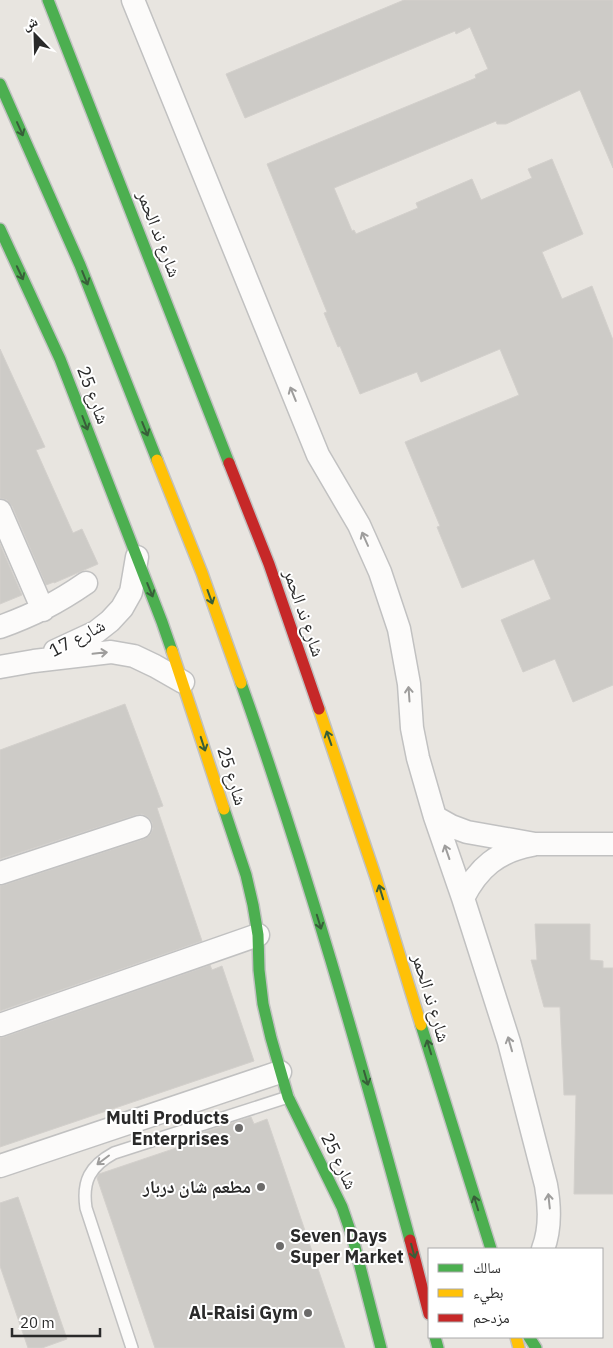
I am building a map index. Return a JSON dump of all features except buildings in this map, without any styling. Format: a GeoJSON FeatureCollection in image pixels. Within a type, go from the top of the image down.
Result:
{"type":"FeatureCollection","features":[{"type":"Feature","properties":{"kind":"main road","name":"شارع ند الحمر"},"geometry":{"type":"LineString","coordinates":[[48,0],[269,564],[376,878],[491,1248]]}},
{"type":"Feature","properties":{"kind":"main road"},"geometry":{"type":"LineString","coordinates":[[0,84],[80,265],[202,573],[259,733],[306,875],[364,1073],[428,1310]]}},
{"type":"Feature","properties":{"kind":"main road","name":"شارع 25"},"geometry":{"type":"LineString","coordinates":[[0,229],[60,358],[162,622],[183,682],[246,875],[258,935],[259,970],[263,1004],[280,1072],[288,1097],[342,1207],[358,1255],[381,1348]]}},
{"type":"Feature","properties":{"kind":"street"},"geometry":{"type":"LineString","coordinates":[[133,0],[318,455],[359,525],[380,572],[399,629],[409,684],[412,728],[418,758],[435,817],[509,1042],[546,1185],[550,1203],[550,1222],[543,1248]]}},
{"type":"Feature","properties":{"kind":"street"},"geometry":{"type":"LineString","coordinates":[[0,511],[43,610]]}},
{"type":"Feature","properties":{"kind":"street","name":"شارع 17"},"geometry":{"type":"LineString","coordinates":[[34,661],[96,632],[110,621],[122,608],[131,592],[137,558]]}},
{"type":"Feature","properties":{"kind":"street"},"geometry":{"type":"LineString","coordinates":[[0,626],[43,610],[65,598],[86,583]]}},
{"type":"Feature","properties":{"kind":"street","name":"شارع 17"},"geometry":{"type":"LineString","coordinates":[[0,667],[111,652],[134,656],[183,682]]}},
{"type":"Feature","properties":{"kind":"street"},"geometry":{"type":"LineString","coordinates":[[435,817],[467,832],[535,844],[613,844]]}},
{"type":"Feature","properties":{"kind":"street"},"geometry":{"type":"LineString","coordinates":[[0,873],[140,827]]}},
{"type":"Feature","properties":{"kind":"street"},"geometry":{"type":"LineString","coordinates":[[463,898],[470,884],[492,861],[520,847],[535,844]]}},
{"type":"Feature","properties":{"kind":"street"},"geometry":{"type":"LineString","coordinates":[[0,1024],[258,935]]}},
{"type":"Feature","properties":{"kind":"street"},"geometry":{"type":"LineString","coordinates":[[0,1166],[280,1072]]}},
{"type":"Feature","properties":{"kind":"lane"},"geometry":{"type":"LineString","coordinates":[[132,1348],[86,1208],[84,1195],[86,1182],[92,1170],[102,1160],[114,1153],[288,1097]]}},
{"type":"Feature","properties":{"kind":"traffic: fast"},"geometry":{"type":"LineString","coordinates":[[48,0],[229,463]]}},
{"type":"Feature","properties":{"kind":"traffic: fast"},"geometry":{"type":"LineString","coordinates":[[0,84],[80,265],[157,460]]}},
{"type":"Feature","properties":{"kind":"traffic: fast"},"geometry":{"type":"LineString","coordinates":[[0,229],[60,359],[172,651]]}},
{"type":"Feature","properties":{"kind":"traffic: fast"},"geometry":{"type":"LineString","coordinates":[[241,683],[310,890],[410,1240]]}},
{"type":"Feature","properties":{"kind":"traffic: fast"},"geometry":{"type":"LineString","coordinates":[[224,809],[246,875],[253,905],[258,935],[259,970],[263,1004],[288,1097],[342,1207],[353,1239],[381,1348]]}},
{"type":"Feature","properties":{"kind":"traffic: fast"},"geometry":{"type":"LineString","coordinates":[[421,1025],[491,1248]]}},
{"type":"Feature","properties":{"kind":"traffic: fast"},"geometry":{"type":"LineString","coordinates":[[435,1338],[438,1348]]}},
{"type":"Feature","properties":{"kind":"traffic: fast"},"geometry":{"type":"LineString","coordinates":[[530,1338],[536,1348]]}},
{"type":"Feature","properties":{"kind":"traffic: slow"},"geometry":{"type":"LineString","coordinates":[[157,460],[202,573],[241,683]]}},
{"type":"Feature","properties":{"kind":"traffic: slow"},"geometry":{"type":"LineString","coordinates":[[172,651],[224,809]]}},
{"type":"Feature","properties":{"kind":"traffic: slow"},"geometry":{"type":"LineString","coordinates":[[319,709],[376,878],[421,1025]]}},
{"type":"Feature","properties":{"kind":"traffic: slow"},"geometry":{"type":"LineString","coordinates":[[516,1338],[519,1348]]}},
{"type":"Feature","properties":{"kind":"traffic: jam"},"geometry":{"type":"LineString","coordinates":[[229,463],[269,564],[319,709]]}},
{"type":"Feature","properties":{"kind":"traffic: jam"},"geometry":{"type":"LineString","coordinates":[[410,1240],[428,1310]]}},
{"type":"Feature","properties":{"kind":"place","name":"Multi Products Enterprises"},"geometry":{"type":"Point","coordinates":[239,1128]}},
{"type":"Feature","properties":{"kind":"place","name":"مطعم شان دربار"},"geometry":{"type":"Point","coordinates":[261,1187]}},
{"type":"Feature","properties":{"kind":"place","name":"Seven Days Super Market"},"geometry":{"type":"Point","coordinates":[280,1246]}},
{"type":"Feature","properties":{"kind":"place","name":"Al-Raisi Gym"},"geometry":{"type":"Point","coordinates":[308,1313]}}]}
